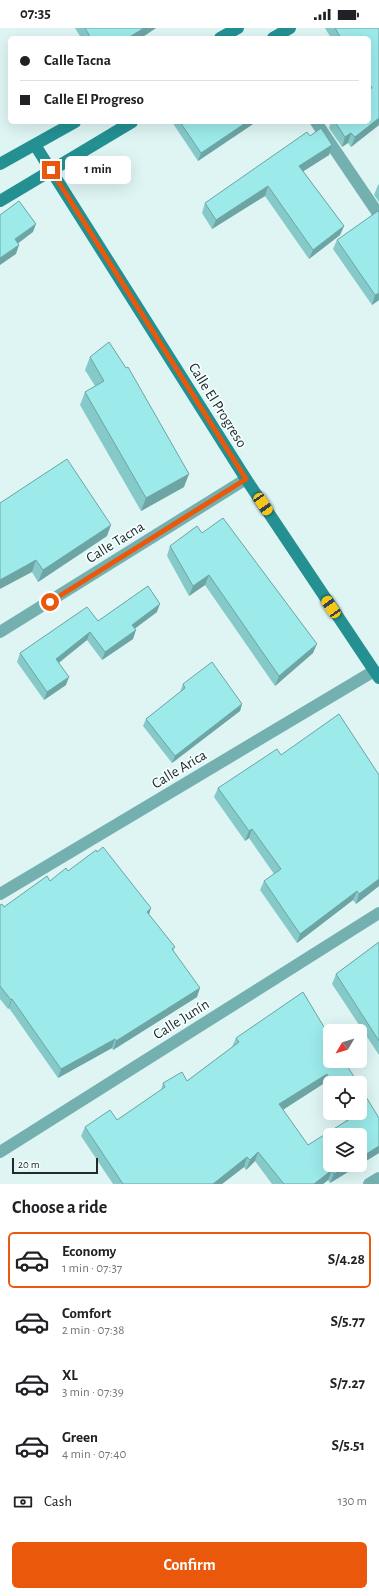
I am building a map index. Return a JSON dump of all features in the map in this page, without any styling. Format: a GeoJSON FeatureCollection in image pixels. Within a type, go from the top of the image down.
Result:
{"type":"FeatureCollection","features":[{"type":"Feature","properties":{"kind":"street"},"geometry":{"type":"LineString","coordinates":[[224,36],[238,28]]}},
{"type":"Feature","properties":{"kind":"street"},"geometry":{"type":"LineString","coordinates":[[276,36],[290,28]]}},
{"type":"Feature","properties":{"kind":"street"},"geometry":{"type":"LineString","coordinates":[[0,164],[72,124]]}},
{"type":"Feature","properties":{"kind":"street"},"geometry":{"type":"LineString","coordinates":[[0,201],[129,124]]}},
{"type":"Feature","properties":{"kind":"street"},"geometry":{"type":"LineString","coordinates":[[317,124],[379,216]]}},
{"type":"Feature","properties":{"kind":"street","name":"Calle El Progreso"},"geometry":{"type":"LineString","coordinates":[[35,145],[246,479],[376,674]]}},
{"type":"Feature","properties":{"kind":"street","name":"Calle Tacna"},"geometry":{"type":"LineString","coordinates":[[0,632],[246,479]]}},
{"type":"Feature","properties":{"kind":"street","name":"Calle Arica"},"geometry":{"type":"LineString","coordinates":[[0,894],[376,674]]}},
{"type":"Feature","properties":{"kind":"street","name":"Calle Junín"},"geometry":{"type":"LineString","coordinates":[[0,1152],[379,913]]}},
{"type":"Feature","properties":{"kind":"street"},"geometry":{"type":"LineString","coordinates":[[369,1184],[379,1178]]}},
{"type":"Feature","properties":{"kind":"building"},"geometry":{"type":"Polygon","coordinates":[[[85,28],[144,28],[131,36],[90,36],[85,28]]]}},
{"type":"Feature","properties":{"kind":"building"},"geometry":{"type":"Polygon","coordinates":[[[335,28],[379,28],[379,118],[355,137],[351,133],[345,137],[336,124],[371,124],[371,36],[340,36],[335,28]]]}},
{"type":"Feature","properties":{"kind":"building"},"geometry":{"type":"Polygon","coordinates":[[[181,124],[244,124],[201,153],[181,124]]]}},
{"type":"Feature","properties":{"kind":"building"},"geometry":{"type":"Polygon","coordinates":[[[321,128],[332,145],[299,166],[344,226],[313,250],[268,186],[216,220],[205,203],[307,132],[310,136],[321,128]]]}},
{"type":"Feature","properties":{"kind":"building"},"geometry":{"type":"Polygon","coordinates":[[[19,201],[36,224],[15,239],[19,245],[0,258],[0,215],[19,201]]]}},
{"type":"Feature","properties":{"kind":"building"},"geometry":{"type":"Polygon","coordinates":[[[378,211],[379,293],[375,295],[337,240],[378,211]]]}},
{"type":"Feature","properties":{"kind":"building"},"geometry":{"type":"Polygon","coordinates":[[[109,342],[126,368],[128,367],[189,474],[146,498],[85,392],[104,381],[90,357],[109,342]]]}},
{"type":"Feature","properties":{"kind":"building"},"geometry":{"type":"Polygon","coordinates":[[[67,459],[111,525],[43,570],[36,560],[0,580],[0,503],[67,459]]]}},
{"type":"Feature","properties":{"kind":"building"},"geometry":{"type":"Polygon","coordinates":[[[223,518],[317,644],[279,676],[209,575],[193,586],[170,546],[197,526],[202,533],[223,518]]]}},
{"type":"Feature","properties":{"kind":"building"},"geometry":{"type":"Polygon","coordinates":[[[148,586],[160,604],[132,625],[136,630],[105,652],[90,632],[56,659],[69,677],[47,692],[20,653],[87,607],[98,621],[148,586]]]}},
{"type":"Feature","properties":{"kind":"building"},"geometry":{"type":"Polygon","coordinates":[[[212,662],[242,704],[175,756],[146,719],[185,688],[183,684],[212,662]]]}},
{"type":"Feature","properties":{"kind":"building"},"geometry":{"type":"Polygon","coordinates":[[[339,714],[379,775],[379,879],[359,894],[357,891],[300,934],[264,881],[281,869],[252,829],[249,831],[218,788],[277,749],[281,755],[339,714]]]}},
{"type":"Feature","properties":{"kind":"building"},"geometry":{"type":"Polygon","coordinates":[[[103,847],[151,908],[147,912],[175,947],[172,949],[200,988],[116,1041],[115,1039],[61,1069],[12,999],[11,1000],[0,986],[0,905],[2,904],[4,907],[47,876],[50,881],[66,868],[68,871],[96,850],[97,852],[103,847]]]}},
{"type":"Feature","properties":{"kind":"building"},"geometry":{"type":"Polygon","coordinates":[[[379,942],[379,1041],[336,974],[379,942]]]}},
{"type":"Feature","properties":{"kind":"building"},"geometry":{"type":"Polygon","coordinates":[[[303,992],[323,1025],[323,1068],[348,1068],[354,1076],[328,1076],[327,1074],[279,1104],[308,1145],[323,1136],[323,1172],[329,1172],[314,1184],[284,1184],[258,1152],[250,1160],[247,1157],[213,1184],[123,1184],[85,1127],[110,1110],[117,1120],[165,1087],[163,1083],[182,1072],[187,1081],[239,1042],[236,1038],[303,992]]]}},
{"type":"Feature","properties":{"kind":"building"},"geometry":{"type":"Polygon","coordinates":[[[367,1098],[379,1118],[379,1146],[367,1154],[367,1128],[335,1128],[348,1120],[367,1120],[367,1098]]]}},
{"type":"Feature","properties":{"kind":"route"},"geometry":{"type":"LineString","coordinates":[[50,602],[246,479],[51,170]]}}]}
